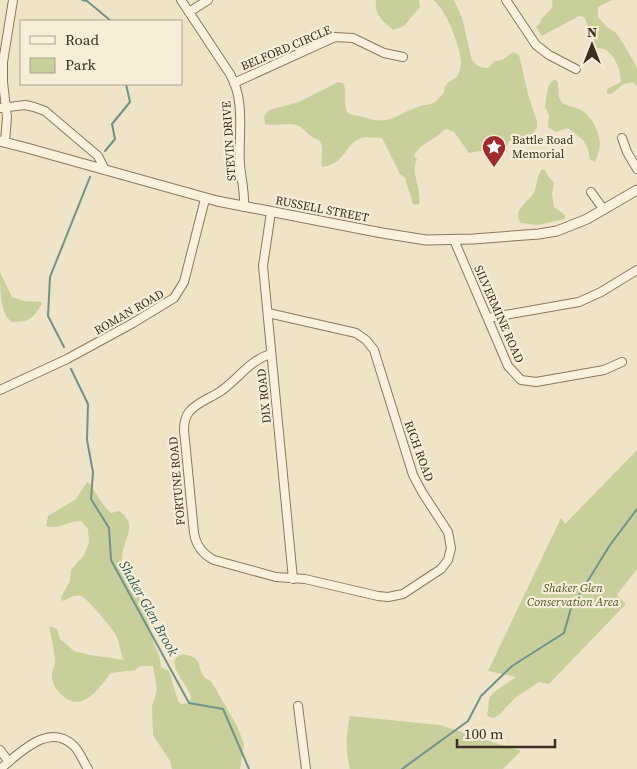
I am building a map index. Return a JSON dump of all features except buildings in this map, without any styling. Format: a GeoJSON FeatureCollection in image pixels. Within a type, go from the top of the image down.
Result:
{"type":"FeatureCollection","features":[{"type":"Feature","properties":{"kind":"street"},"geometry":{"type":"LineString","coordinates":[[3,142],[7,125],[3,107],[2,62],[13,0]]}},
{"type":"Feature","properties":{"kind":"street","name":"STEVIN DRIVE"},"geometry":{"type":"LineString","coordinates":[[182,0],[234,83],[240,114],[240,164],[244,207]]}},
{"type":"Feature","properties":{"kind":"street"},"geometry":{"type":"LineString","coordinates":[[189,12],[208,0]]}},
{"type":"Feature","properties":{"kind":"street"},"geometry":{"type":"LineString","coordinates":[[506,0],[536,45],[545,53],[576,69]]}},
{"type":"Feature","properties":{"kind":"street","name":"BELFORD CIRCLE"},"geometry":{"type":"LineString","coordinates":[[234,83],[335,37],[353,38],[384,53],[403,57]]}},
{"type":"Feature","properties":{"kind":"street"},"geometry":{"type":"LineString","coordinates":[[3,107],[30,106],[50,114],[99,157],[105,170]]}},
{"type":"Feature","properties":{"kind":"street"},"geometry":{"type":"LineString","coordinates":[[622,138],[627,152],[637,169]]}},
{"type":"Feature","properties":{"kind":"street","name":"RUSSELL STREET"},"geometry":{"type":"LineString","coordinates":[[3,142],[205,199],[408,238],[454,240],[548,233],[569,227],[604,210],[637,190]]}},
{"type":"Feature","properties":{"kind":"street"},"geometry":{"type":"LineString","coordinates":[[591,192],[604,210]]}},
{"type":"Feature","properties":{"kind":"street","name":"ROMAN ROAD"},"geometry":{"type":"LineString","coordinates":[[0,390],[67,360],[174,298],[184,282],[205,199]]}},
{"type":"Feature","properties":{"kind":"street","name":"DIX ROAD"},"geometry":{"type":"LineString","coordinates":[[271,212],[263,262],[293,579]]}},
{"type":"Feature","properties":{"kind":"street","name":"SILVERMINE ROAD"},"geometry":{"type":"LineString","coordinates":[[454,240],[508,366],[521,380],[536,382],[604,370],[622,362]]}},
{"type":"Feature","properties":{"kind":"street"},"geometry":{"type":"LineString","coordinates":[[488,318],[579,302],[601,292],[637,270]]}},
{"type":"Feature","properties":{"kind":"street","name":"RICH ROAD"},"geometry":{"type":"LineString","coordinates":[[268,314],[356,333],[369,343],[375,354],[413,475],[446,528],[451,544],[450,556],[441,570],[412,589],[398,595],[383,596],[308,580],[293,579]]}},
{"type":"Feature","properties":{"kind":"street","name":"FORTUNE ROAD"},"geometry":{"type":"LineString","coordinates":[[271,354],[261,358],[224,388],[195,406],[186,417],[184,430],[194,533],[201,551],[214,560],[276,577],[293,579]]}},
{"type":"Feature","properties":{"kind":"street"},"geometry":{"type":"LineString","coordinates":[[298,706],[306,769]]}},
{"type":"Feature","properties":{"kind":"street"},"geometry":{"type":"LineString","coordinates":[[0,769],[37,740],[46,737],[65,739],[73,745],[88,769]]}},
{"type":"Feature","properties":{"kind":"street"},"geometry":{"type":"LineString","coordinates":[[0,750],[9,762]]}},
{"type":"Feature","properties":{"kind":"green space"},"geometry":{"type":"Polygon","coordinates":[[[376,0],[419,0],[420,7],[404,26],[393,30],[378,14],[376,0]]]}},
{"type":"Feature","properties":{"kind":"green space"},"geometry":{"type":"Polygon","coordinates":[[[433,0],[454,0],[462,18],[472,60],[477,65],[488,68],[495,61],[502,60],[513,52],[519,55],[529,98],[537,121],[537,128],[532,134],[509,141],[505,151],[487,150],[469,153],[454,132],[446,129],[421,147],[414,156],[417,159],[415,175],[419,193],[419,204],[415,205],[413,204],[405,178],[400,174],[382,138],[367,137],[359,139],[335,162],[322,167],[322,146],[319,140],[296,125],[265,124],[264,116],[269,110],[299,102],[338,82],[343,83],[344,86],[345,106],[348,113],[372,120],[391,119],[409,110],[432,104],[444,92],[444,87],[458,75],[461,68],[460,53],[451,27],[443,11],[433,0]]]}},
{"type":"Feature","properties":{"kind":"green space"},"geometry":{"type":"Polygon","coordinates":[[[552,0],[612,0],[598,7],[598,17],[616,33],[626,48],[637,68],[637,86],[633,82],[624,84],[611,94],[607,94],[607,89],[621,82],[619,68],[608,51],[591,48],[593,37],[584,17],[579,16],[542,36],[536,27],[552,8],[552,0]]]}},
{"type":"Feature","properties":{"kind":"green space"},"geometry":{"type":"Polygon","coordinates":[[[554,79],[558,82],[559,97],[562,103],[585,113],[596,128],[600,146],[595,162],[590,159],[588,149],[583,140],[568,128],[556,132],[548,127],[549,116],[545,107],[546,97],[549,85],[554,79]]]}},
{"type":"Feature","properties":{"kind":"green space"},"geometry":{"type":"Polygon","coordinates":[[[542,169],[545,170],[549,178],[554,182],[552,194],[554,207],[565,215],[565,219],[538,225],[521,223],[518,218],[519,210],[532,196],[542,169]]]}},
{"type":"Feature","properties":{"kind":"green space"},"geometry":{"type":"Polygon","coordinates":[[[0,272],[12,297],[24,301],[41,302],[42,304],[31,318],[17,322],[11,321],[7,317],[2,303],[0,272]]]}},
{"type":"Feature","properties":{"kind":"green space","name":"Shaker Glen Conservation Area"},"geometry":{"type":"Polygon","coordinates":[[[637,450],[637,569],[617,595],[626,604],[549,684],[539,682],[515,698],[500,714],[494,718],[489,717],[487,715],[490,697],[516,677],[488,671],[561,518],[565,524],[637,450]]]}},
{"type":"Feature","properties":{"kind":"green space"},"geometry":{"type":"Polygon","coordinates":[[[87,482],[111,513],[119,511],[126,517],[129,524],[122,561],[124,570],[144,608],[161,667],[169,671],[178,701],[181,704],[189,703],[190,699],[189,692],[178,674],[175,664],[178,656],[185,655],[196,659],[201,672],[211,681],[237,726],[244,744],[240,769],[172,769],[170,761],[153,735],[152,706],[157,690],[153,666],[140,666],[135,670],[111,673],[96,691],[84,700],[77,702],[70,701],[61,694],[53,683],[52,673],[55,658],[49,627],[57,629],[60,639],[74,651],[124,660],[115,634],[84,598],[74,596],[62,601],[61,597],[70,581],[71,570],[84,555],[89,543],[88,529],[81,521],[56,527],[46,526],[48,516],[76,499],[87,482]]]}},
{"type":"Feature","properties":{"kind":"green space"},"geometry":{"type":"Polygon","coordinates":[[[350,716],[440,725],[521,751],[503,769],[350,769],[347,742],[350,716]]]}},
{"type":"Feature","properties":{"kind":"waterway","name":"Shaker Glen Brook"},"geometry":{"type":"LineString","coordinates":[[82,0],[87,1],[110,20]]}},
{"type":"Feature","properties":{"kind":"waterway","name":"Shaker Glen Brook"},"geometry":{"type":"LineString","coordinates":[[105,151],[115,139],[112,124],[130,102],[126,85]]}},
{"type":"Feature","properties":{"kind":"waterway","name":"Shaker Glen Brook"},"geometry":{"type":"LineString","coordinates":[[64,347],[48,316],[50,277],[90,177]]}},
{"type":"Feature","properties":{"kind":"waterway","name":"Shaker Glen Brook"},"geometry":{"type":"LineString","coordinates":[[71,369],[88,404],[87,440],[93,472],[91,499],[109,528],[111,560],[189,703],[223,709],[249,769]]}},
{"type":"Feature","properties":{"kind":"waterway","name":"Shaker Glen Brook"},"geometry":{"type":"LineString","coordinates":[[402,769],[468,721],[481,696],[512,666],[564,633],[571,608],[610,545],[637,509]]}},
{"type":"Feature","properties":{"kind":"place","name":"Battle Road Memorial"},"geometry":{"type":"Point","coordinates":[494,168]}}]}
